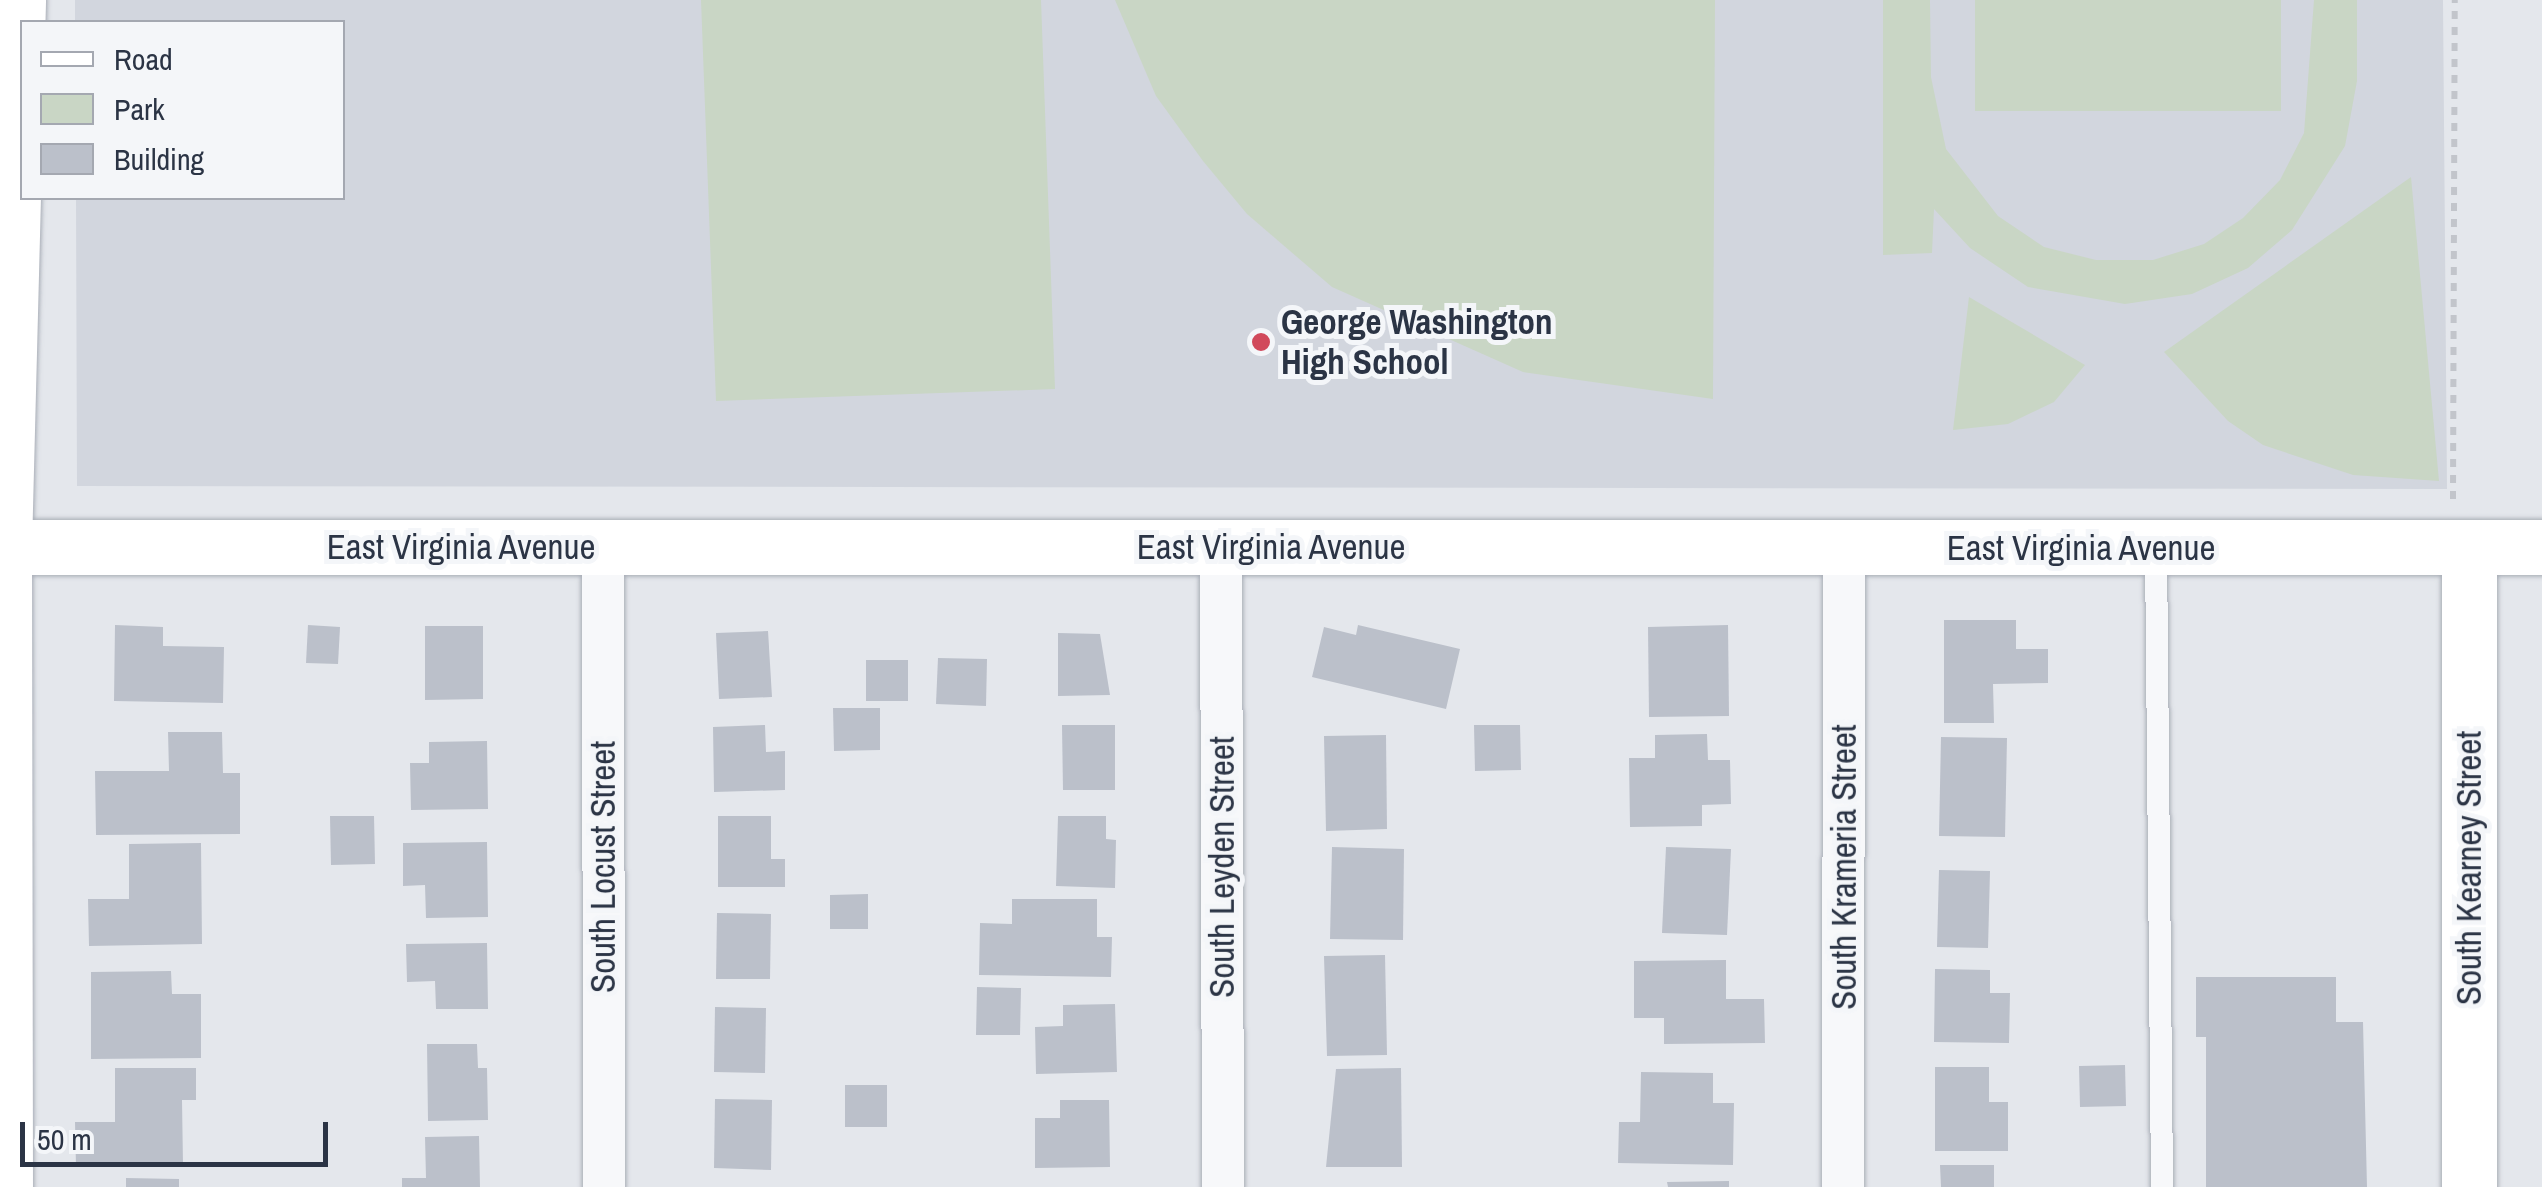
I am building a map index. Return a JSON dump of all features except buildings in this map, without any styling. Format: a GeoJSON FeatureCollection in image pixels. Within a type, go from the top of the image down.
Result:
{"type":"FeatureCollection","features":[{"type":"Feature","properties":{"kind":"street"},"geometry":{"type":"LineString","coordinates":[[4,1187],[2,547],[18,0]]}},
{"type":"Feature","properties":{"kind":"street","name":"East Virginia Avenue"},"geometry":{"type":"LineString","coordinates":[[2,547],[2542,548]]}},
{"type":"Feature","properties":{"kind":"street","name":"South Krameria Street"},"geometry":{"type":"LineString","coordinates":[[1844,547],[1844,1187]]}},
{"type":"Feature","properties":{"kind":"street","name":"South Locust Street"},"geometry":{"type":"LineString","coordinates":[[603,548],[604,1187]]}},
{"type":"Feature","properties":{"kind":"street","name":"South Leyden Street"},"geometry":{"type":"LineString","coordinates":[[1222,548],[1223,1187]]}},
{"type":"Feature","properties":{"kind":"street","name":"South Kearney Street"},"geometry":{"type":"LineString","coordinates":[[2469,548],[2469,1187]]}},
{"type":"Feature","properties":{"kind":"lane"},"geometry":{"type":"LineString","coordinates":[[2156,548],[2162,1187]]}},
{"type":"Feature","properties":{"kind":"path"},"geometry":{"type":"LineString","coordinates":[[2456,0],[2453,512],[2469,548]]}},
{"type":"Feature","properties":{"kind":"shaded area","name":"George Washington High School"},"geometry":{"type":"Polygon","coordinates":[[[75,0],[2443,0],[2447,489],[77,486],[76,200],[345,200],[345,20],[75,20],[75,0]]]}},
{"type":"Feature","properties":{"kind":"green space"},"geometry":{"type":"Polygon","coordinates":[[[701,0],[1041,0],[1055,389],[716,401],[701,0]]]}},
{"type":"Feature","properties":{"kind":"green space"},"geometry":{"type":"Polygon","coordinates":[[[1115,0],[1715,0],[1713,399],[1523,372],[1332,287],[1247,214],[1203,161],[1156,96],[1115,0]]]}},
{"type":"Feature","properties":{"kind":"green space"},"geometry":{"type":"Polygon","coordinates":[[[1883,0],[1930,0],[1931,77],[1946,149],[1998,216],[2044,247],[2096,260],[2153,260],[2204,244],[2243,218],[2280,180],[2304,133],[2314,0],[2357,0],[2357,81],[2345,146],[2292,230],[2248,268],[2192,294],[2125,304],[2028,287],[1970,248],[1934,209],[1932,253],[1883,255],[1883,0]]]}},
{"type":"Feature","properties":{"kind":"green space"},"geometry":{"type":"Polygon","coordinates":[[[1975,0],[2281,0],[2281,111],[1975,111],[1975,0]]]}},
{"type":"Feature","properties":{"kind":"green space"},"geometry":{"type":"Polygon","coordinates":[[[2411,177],[2439,481],[2353,475],[2263,445],[2228,421],[2164,352],[2411,177]]]}},
{"type":"Feature","properties":{"kind":"green space"},"geometry":{"type":"Polygon","coordinates":[[[1969,297],[2085,365],[2054,402],[2008,424],[1953,430],[1969,297]]]}},
{"type":"Feature","properties":{"kind":"place","name":"George Washington High School"},"geometry":{"type":"Point","coordinates":[1261,342]}}]}
